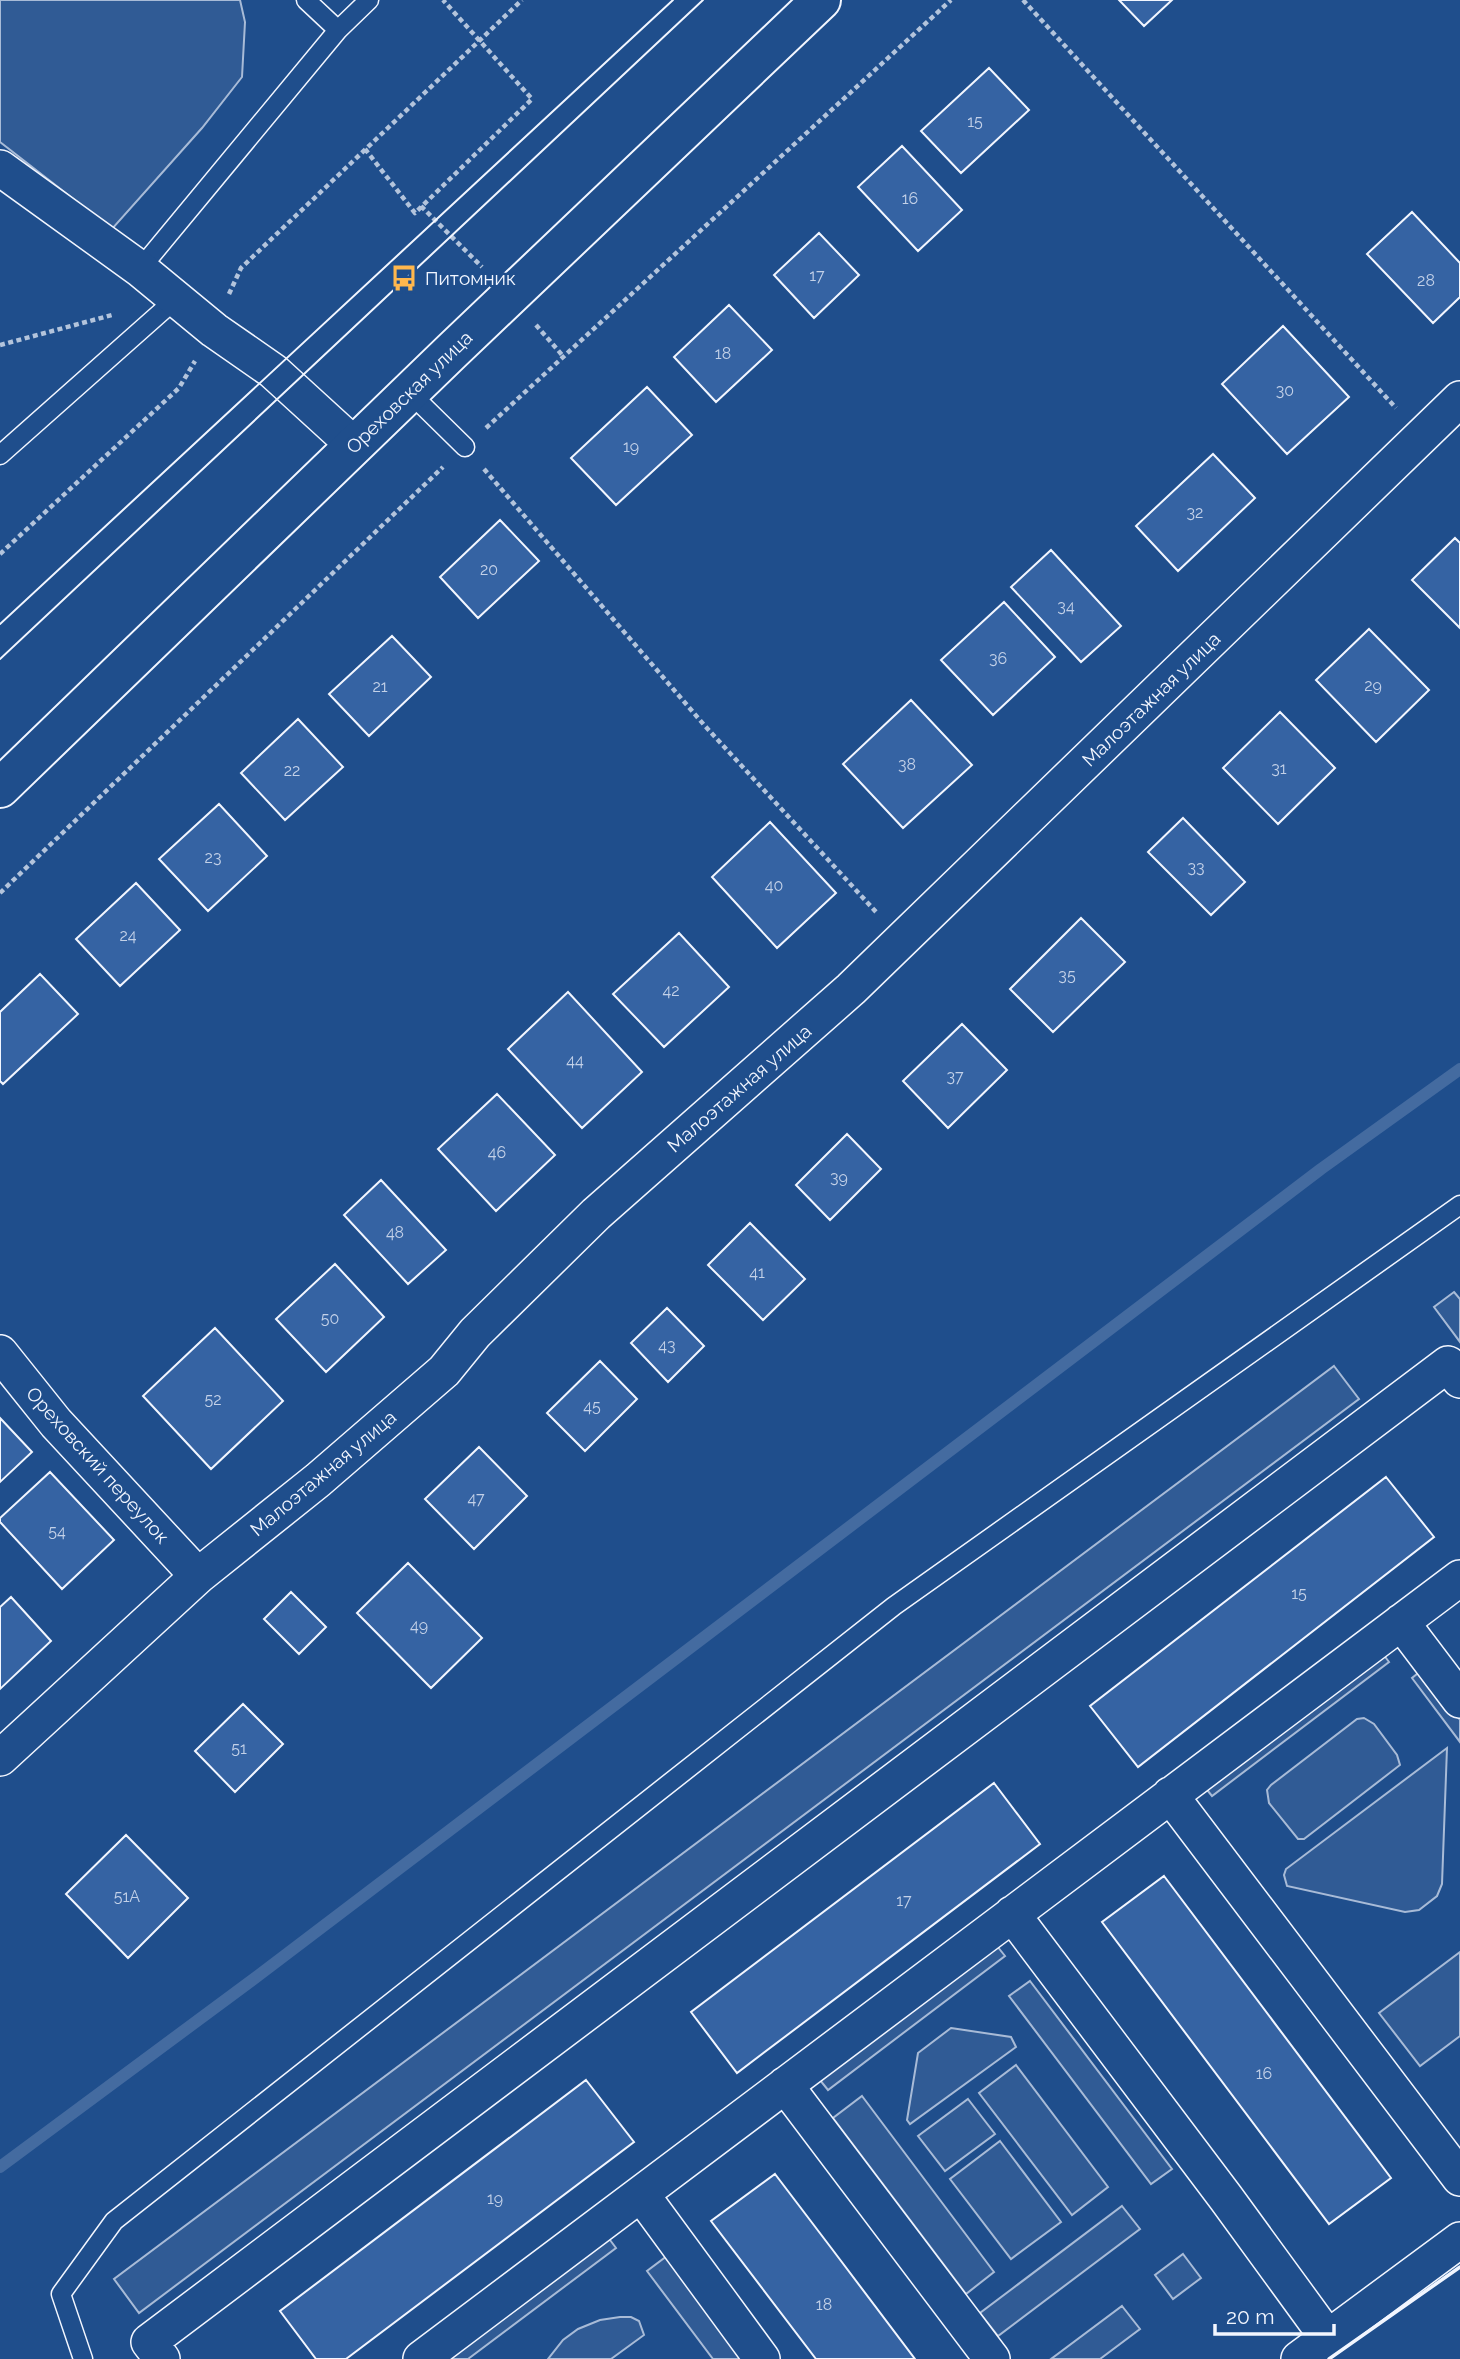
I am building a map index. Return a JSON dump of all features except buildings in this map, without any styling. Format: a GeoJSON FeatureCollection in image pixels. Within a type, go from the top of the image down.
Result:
{"type":"FeatureCollection","features":[{"type":"Feature","properties":{"kind":"main road","name":"Ореховская улица"},"geometry":{"type":"LineString","coordinates":[[0,788],[409,392],[821,0]]}},
{"type":"Feature","properties":{"kind":"street"},"geometry":{"type":"LineString","coordinates":[[0,168],[140,269],[214,330],[274,371],[354,445]]}},
{"type":"Feature","properties":{"kind":"street","name":"Малоэтажная улица"},"geometry":{"type":"LineString","coordinates":[[0,1758],[198,1576],[318,1480],[444,1371],[475,1333],[596,1214],[841,998],[1460,399]]}},
{"type":"Feature","properties":{"kind":"street","name":"Ореховский переулок"},"geometry":{"type":"LineString","coordinates":[[0,1353],[56,1423],[198,1576]]}},
{"type":"Feature","properties":{"kind":"street"},"geometry":{"type":"LineString","coordinates":[[162,2359],[149,2342],[1448,1364],[1460,1380]]}},
{"type":"Feature","properties":{"kind":"street"},"geometry":{"type":"LineString","coordinates":[[421,2359],[1460,1578]]}},
{"type":"Feature","properties":{"kind":"street"},"geometry":{"type":"LineString","coordinates":[[1401,1622],[1460,1700]]}},
{"type":"Feature","properties":{"kind":"street"},"geometry":{"type":"LineString","coordinates":[[1170,1795],[1460,2178]]}},
{"type":"Feature","properties":{"kind":"street"},"geometry":{"type":"LineString","coordinates":[[1012,1914],[1328,2337]]}},
{"type":"Feature","properties":{"kind":"street"},"geometry":{"type":"LineString","coordinates":[[785,2085],[992,2359]]}},
{"type":"Feature","properties":{"kind":"street"},"geometry":{"type":"LineString","coordinates":[[641,2194],[762,2359]]}},
{"type":"Feature","properties":{"kind":"street"},"geometry":{"type":"LineString","coordinates":[[1299,2359],[1460,2240]]}},
{"type":"Feature","properties":{"kind":"lane"},"geometry":{"type":"LineString","coordinates":[[306,0],[338,30]]}},
{"type":"Feature","properties":{"kind":"lane"},"geometry":{"type":"LineString","coordinates":[[140,269],[338,30],[369,0]]}},
{"type":"Feature","properties":{"kind":"lane"},"geometry":{"type":"LineString","coordinates":[[0,455],[177,298]]}},
{"type":"Feature","properties":{"kind":"lane"},"geometry":{"type":"LineString","coordinates":[[409,392],[465,447]]}},
{"type":"Feature","properties":{"kind":"lane"},"geometry":{"type":"LineString","coordinates":[[83,2359],[61,2294],[114,2221],[894,1606],[1460,1205]]}},
{"type":"Feature","properties":{"kind":"path"},"geometry":{"type":"LineString","coordinates":[[365,149],[415,213],[532,99],[443,0]]}},
{"type":"Feature","properties":{"kind":"path"},"geometry":{"type":"LineString","coordinates":[[0,554],[179,388],[214,330],[241,268],[522,0]]}},
{"type":"Feature","properties":{"kind":"path"},"geometry":{"type":"LineString","coordinates":[[1023,0],[1422,437]]}},
{"type":"Feature","properties":{"kind":"path"},"geometry":{"type":"LineString","coordinates":[[0,345],[114,315]]}},
{"type":"Feature","properties":{"kind":"path"},"geometry":{"type":"LineString","coordinates":[[465,447],[705,726],[901,940]]}},
{"type":"Feature","properties":{"kind":"shaded area"},"geometry":{"type":"Polygon","coordinates":[[[0,0],[240,0],[245,22],[242,77],[202,128],[112,229],[0,142],[0,0]]]}},
{"type":"Feature","properties":{"kind":"shaded area"},"geometry":{"type":"Polygon","coordinates":[[[1454,1292],[1460,1299],[1460,1342],[1434,1307],[1454,1292]]]}},
{"type":"Feature","properties":{"kind":"shaded area"},"geometry":{"type":"Polygon","coordinates":[[[1334,1366],[1359,1399],[139,2313],[114,2279],[1334,1366]]]}},
{"type":"Feature","properties":{"kind":"shaded area"},"geometry":{"type":"Polygon","coordinates":[[[1377,1646],[1389,1662],[1212,1796],[1199,1780],[1377,1646]]]}},
{"type":"Feature","properties":{"kind":"shaded area"},"geometry":{"type":"Polygon","coordinates":[[[1422,1670],[1460,1720],[1460,1742],[1412,1678],[1422,1670]]]}},
{"type":"Feature","properties":{"kind":"shaded area"},"geometry":{"type":"Polygon","coordinates":[[[1364,1718],[1374,1724],[1397,1755],[1400,1765],[1304,1839],[1298,1839],[1269,1803],[1267,1790],[1357,1719],[1364,1718]]]}},
{"type":"Feature","properties":{"kind":"shaded area"},"geometry":{"type":"Polygon","coordinates":[[[1447,1748],[1442,1884],[1437,1896],[1419,1910],[1405,1912],[1287,1886],[1284,1875],[1286,1869],[1447,1748]]]}},
{"type":"Feature","properties":{"kind":"shaded area"},"geometry":{"type":"Polygon","coordinates":[[[993,1941],[1005,1956],[828,2090],[815,2074],[993,1941]]]}},
{"type":"Feature","properties":{"kind":"shaded area"},"geometry":{"type":"Polygon","coordinates":[[[1460,1952],[1460,2036],[1420,2066],[1379,2013],[1460,1952]]]}},
{"type":"Feature","properties":{"kind":"shaded area"},"geometry":{"type":"Polygon","coordinates":[[[1030,1981],[1172,2169],[1151,2184],[1009,1996],[1030,1981]]]}},
{"type":"Feature","properties":{"kind":"shaded area"},"geometry":{"type":"Polygon","coordinates":[[[951,2028],[1011,2037],[1016,2047],[910,2124],[907,2120],[918,2053],[951,2028]]]}},
{"type":"Feature","properties":{"kind":"shaded area"},"geometry":{"type":"Polygon","coordinates":[[[1016,2065],[1108,2187],[1072,2215],[979,2093],[1016,2065]]]}},
{"type":"Feature","properties":{"kind":"shaded area"},"geometry":{"type":"Polygon","coordinates":[[[862,2096],[994,2272],[966,2294],[833,2118],[862,2096]]]}},
{"type":"Feature","properties":{"kind":"shaded area"},"geometry":{"type":"Polygon","coordinates":[[[968,2099],[995,2134],[945,2171],[918,2136],[968,2099]]]}},
{"type":"Feature","properties":{"kind":"shaded area"},"geometry":{"type":"Polygon","coordinates":[[[1000,2141],[1061,2222],[1011,2259],[950,2179],[1000,2141]]]}},
{"type":"Feature","properties":{"kind":"shaded area"},"geometry":{"type":"Polygon","coordinates":[[[1122,2206],[1140,2229],[998,2336],[980,2313],[1122,2206]]]}},
{"type":"Feature","properties":{"kind":"shaded area"},"geometry":{"type":"Polygon","coordinates":[[[604,2232],[616,2248],[468,2359],[435,2359],[604,2232]]]}},
{"type":"Feature","properties":{"kind":"shaded area"},"geometry":{"type":"Polygon","coordinates":[[[1183,2254],[1201,2278],[1173,2299],[1155,2275],[1183,2254]]]}},
{"type":"Feature","properties":{"kind":"shaded area"},"geometry":{"type":"Polygon","coordinates":[[[667,2256],[745,2359],[713,2359],[647,2271],[667,2256]]]}},
{"type":"Feature","properties":{"kind":"shaded area"},"geometry":{"type":"Polygon","coordinates":[[[1122,2306],[1140,2329],[1100,2359],[1051,2359],[1122,2306]]]}},
{"type":"Feature","properties":{"kind":"shaded area"},"geometry":{"type":"Polygon","coordinates":[[[631,2317],[639,2321],[644,2335],[611,2359],[548,2359],[563,2340],[578,2329],[600,2320],[631,2317]]]}},
{"type":"Feature","properties":{"kind":"waterway"},"geometry":{"type":"LineString","coordinates":[[0,2167],[259,1975],[1321,1169],[1460,1069]]}},
{"type":"Feature","properties":{"kind":"tram line"},"geometry":{"type":"LineString","coordinates":[[0,624],[673,0]]}},
{"type":"Feature","properties":{"kind":"tram line"},"geometry":{"type":"LineString","coordinates":[[0,659],[703,0]]}},
{"type":"Feature","properties":{"kind":"wall"},"geometry":{"type":"LineString","coordinates":[[1329,2359],[1460,2267]]}},
{"type":"Feature","properties":{"kind":"place","name":"Питомник"},"geometry":{"type":"Point","coordinates":[404,278]}}]}
